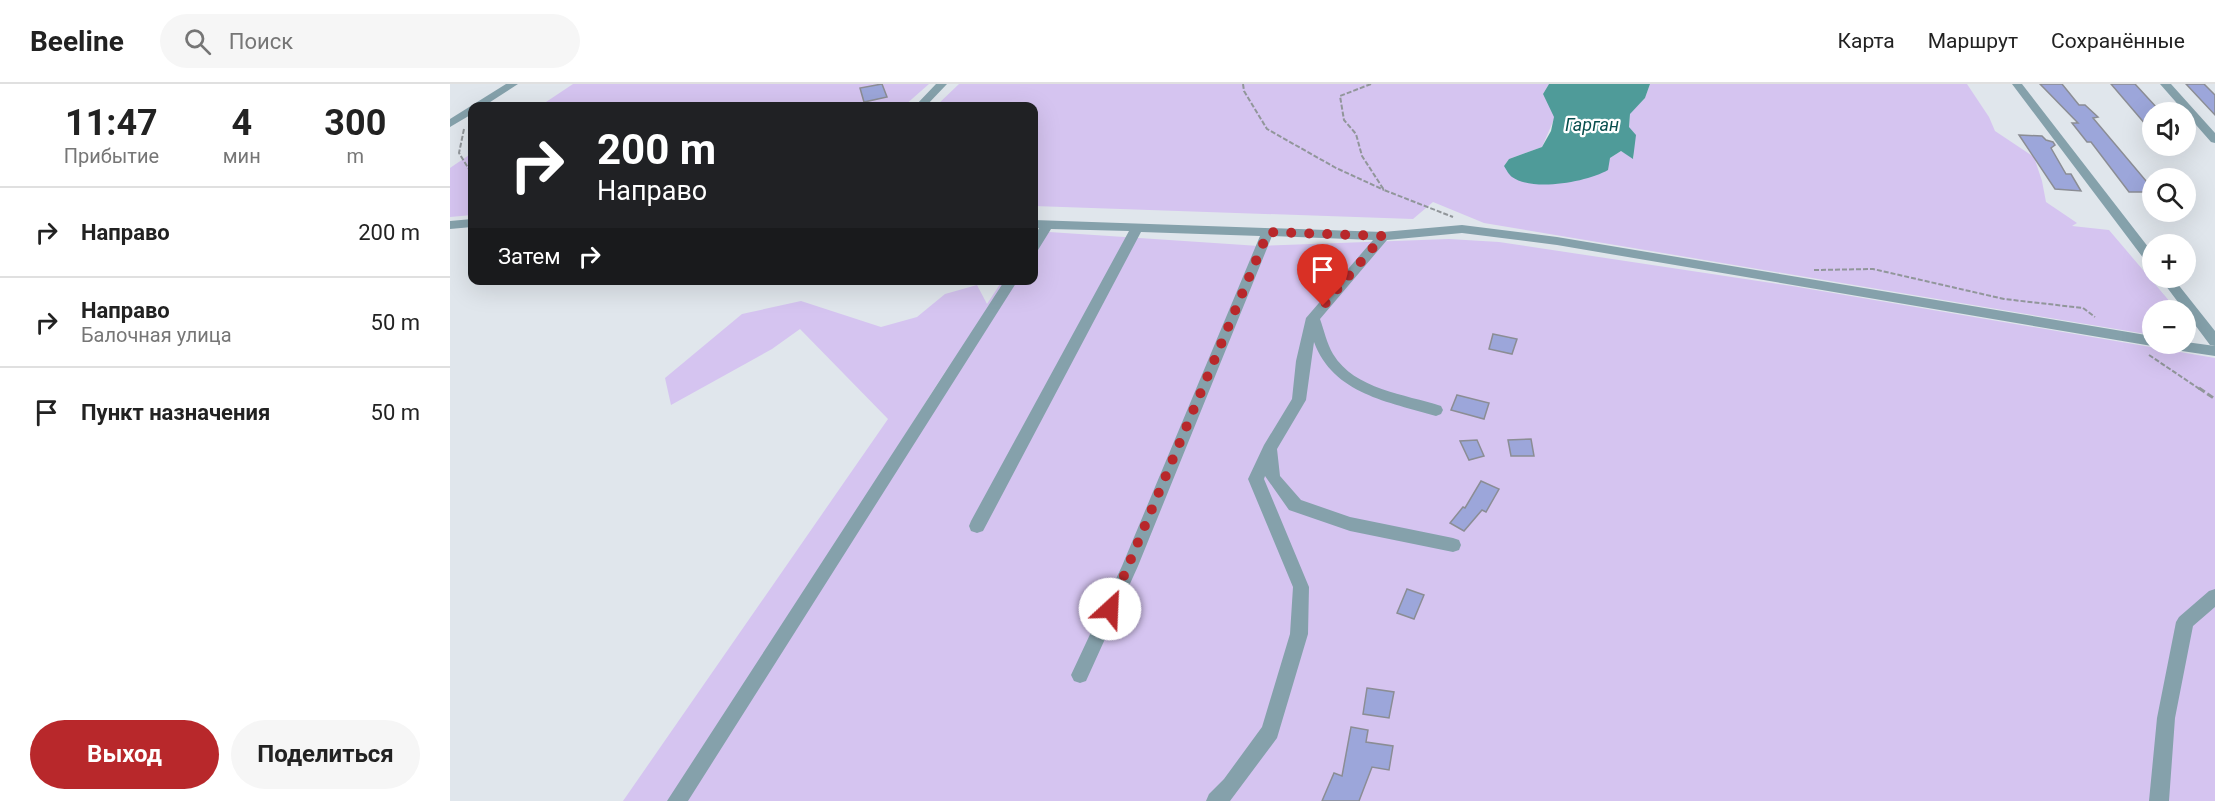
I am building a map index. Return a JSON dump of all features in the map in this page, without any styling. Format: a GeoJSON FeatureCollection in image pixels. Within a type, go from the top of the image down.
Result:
{"type":"FeatureCollection","features":[{"type":"Feature","properties":{"kind":"street"},"geometry":{"type":"LineString","coordinates":[[485,102],[513,84]]}},
{"type":"Feature","properties":{"kind":"street"},"geometry":{"type":"LineString","coordinates":[[924,102],[942,84]]}},
{"type":"Feature","properties":{"kind":"street"},"geometry":{"type":"LineString","coordinates":[[2017,84],[2142,247]]}},
{"type":"Feature","properties":{"kind":"street"},"geometry":{"type":"LineString","coordinates":[[2165,84],[2215,140]]}},
{"type":"Feature","properties":{"kind":"street"},"geometry":{"type":"LineString","coordinates":[[450,124],[468,113]]}},
{"type":"Feature","properties":{"kind":"street"},"geometry":{"type":"LineString","coordinates":[[450,225],[468,223]]}},
{"type":"Feature","properties":{"kind":"street"},"geometry":{"type":"LineString","coordinates":[[1038,224],[1383,236],[1462,229],[1557,241],[2142,339]]}},
{"type":"Feature","properties":{"kind":"street"},"geometry":{"type":"LineString","coordinates":[[1038,240],[1048,224]]}},
{"type":"Feature","properties":{"kind":"street"},"geometry":{"type":"LineString","coordinates":[[977,526],[1137,227]]}},
{"type":"Feature","properties":{"kind":"street"},"geometry":{"type":"LineString","coordinates":[[1080,675],[1130,566],[1268,232]]}},
{"type":"Feature","properties":{"kind":"street"},"geometry":{"type":"LineString","coordinates":[[1216,801],[1231,786],[1270,732],[1299,634],[1301,587],[1256,479],[1269,449],[1299,400],[1303,361],[1313,318],[1383,236]]}},
{"type":"Feature","properties":{"kind":"street"},"geometry":{"type":"LineString","coordinates":[[677,801],[1009,285]]}},
{"type":"Feature","properties":{"kind":"street"},"geometry":{"type":"LineString","coordinates":[[2174,288],[2215,341]]}},
{"type":"Feature","properties":{"kind":"street"},"geometry":{"type":"LineString","coordinates":[[1313,318],[1328,358],[1346,376],[1371,391],[1436,410]]}},
{"type":"Feature","properties":{"kind":"street"},"geometry":{"type":"LineString","coordinates":[[2196,348],[2215,351]]}},
{"type":"Feature","properties":{"kind":"street"},"geometry":{"type":"LineString","coordinates":[[1269,449],[1273,478],[1295,505],[1350,524],[1453,545]]}},
{"type":"Feature","properties":{"kind":"street"},"geometry":{"type":"LineString","coordinates":[[2159,801],[2166,718],[2185,622],[2215,596]]}},
{"type":"Feature","properties":{"kind":"path"},"geometry":{"type":"LineString","coordinates":[[1243,84],[1244,91],[1267,129],[1336,168],[1384,190],[1454,217]]}},
{"type":"Feature","properties":{"kind":"path"},"geometry":{"type":"LineString","coordinates":[[1371,84],[1340,96],[1340,104],[1344,120],[1356,134],[1362,156],[1384,190]]}},
{"type":"Feature","properties":{"kind":"path"},"geometry":{"type":"LineString","coordinates":[[468,123],[459,153],[468,168]]}},
{"type":"Feature","properties":{"kind":"shaded area"},"geometry":{"type":"Polygon","coordinates":[[[573,84],[929,84],[909,102],[546,102],[573,84]]]}},
{"type":"Feature","properties":{"kind":"shaded area"},"geometry":{"type":"Polygon","coordinates":[[[959,84],[1549,84],[1543,94],[1555,117],[1542,147],[1509,159],[1504,166],[1610,158],[1621,151],[1634,158],[1629,127],[1630,113],[1645,98],[1650,84],[1967,84],[1989,117],[1995,131],[2034,157],[2046,202],[2077,223],[2072,226],[2109,230],[2142,269],[2142,288],[2158,288],[2168,300],[2142,300],[2142,333],[1484,223],[1433,202],[1413,219],[1038,206],[1038,102],[940,102],[959,84]]]}},
{"type":"Feature","properties":{"kind":"shaded area"},"geometry":{"type":"Polygon","coordinates":[[[468,156],[468,215],[450,217],[450,168],[468,156]]]}},
{"type":"Feature","properties":{"kind":"shaded area"},"geometry":{"type":"Polygon","coordinates":[[[1038,231],[1259,246],[1449,239],[1499,242],[1792,286],[2142,346],[2142,354],[2192,354],[2215,358],[2215,801],[681,801],[950,364],[673,801],[623,801],[888,419],[800,329],[772,349],[671,405],[665,378],[742,314],[801,301],[881,327],[917,317],[945,294],[977,285],[987,304],[999,285],[1038,285],[1038,231]]]}},
{"type":"Feature","properties":{"kind":"water","name":"Гарган"},"geometry":{"type":"Polygon","coordinates":[[[1549,84],[1650,84],[1645,98],[1630,114],[1629,127],[1636,135],[1633,159],[1621,151],[1610,158],[1608,170],[1560,184],[1533,184],[1511,176],[1504,166],[1509,159],[1542,147],[1551,131],[1554,117],[1543,94],[1549,84]]]}},
{"type":"Feature","properties":{"kind":"building"},"geometry":{"type":"Polygon","coordinates":[[[882,84],[887,97],[864,102],[860,88],[882,84]]]}},
{"type":"Feature","properties":{"kind":"building"},"geometry":{"type":"Polygon","coordinates":[[[2040,84],[2062,84],[2079,105],[2085,105],[2098,117],[2093,118],[2142,176],[2142,192],[2129,192],[2091,142],[2087,142],[2072,123],[2078,123],[2040,84]]]}},
{"type":"Feature","properties":{"kind":"building"},"geometry":{"type":"Polygon","coordinates":[[[2111,84],[2135,84],[2152,102],[2142,102],[2142,120],[2111,84]]]}},
{"type":"Feature","properties":{"kind":"building"},"geometry":{"type":"Polygon","coordinates":[[[2186,84],[2204,84],[2215,95],[2215,115],[2186,84]]]}},
{"type":"Feature","properties":{"kind":"building"},"geometry":{"type":"Polygon","coordinates":[[[2019,135],[2042,136],[2053,142],[2055,145],[2051,148],[2066,174],[2071,174],[2081,191],[2055,189],[2019,135]]]}},
{"type":"Feature","properties":{"kind":"building"},"geometry":{"type":"Polygon","coordinates":[[[1493,334],[1517,339],[1512,354],[1489,349],[1493,334]]]}},
{"type":"Feature","properties":{"kind":"building"},"geometry":{"type":"Polygon","coordinates":[[[1457,395],[1489,403],[1484,419],[1451,410],[1457,395]]]}},
{"type":"Feature","properties":{"kind":"building"},"geometry":{"type":"Polygon","coordinates":[[[1531,439],[1534,456],[1511,456],[1508,440],[1531,439]]]}},
{"type":"Feature","properties":{"kind":"building"},"geometry":{"type":"Polygon","coordinates":[[[1477,440],[1484,456],[1469,460],[1460,441],[1477,440]]]}},
{"type":"Feature","properties":{"kind":"building"},"geometry":{"type":"Polygon","coordinates":[[[1481,481],[1499,489],[1486,512],[1482,510],[1464,531],[1450,523],[1463,507],[1465,508],[1481,481]]]}},
{"type":"Feature","properties":{"kind":"building"},"geometry":{"type":"Polygon","coordinates":[[[1407,589],[1424,595],[1414,619],[1397,613],[1407,589]]]}},
{"type":"Feature","properties":{"kind":"building"},"geometry":{"type":"Polygon","coordinates":[[[1367,688],[1394,692],[1389,718],[1363,714],[1367,688]]]}},
{"type":"Feature","properties":{"kind":"building"},"geometry":{"type":"Polygon","coordinates":[[[1351,727],[1368,730],[1366,742],[1393,746],[1389,770],[1372,767],[1359,801],[1322,801],[1334,773],[1342,776],[1351,727]]]}},
{"type":"Feature","properties":{"kind":"route"},"geometry":{"type":"LineString","coordinates":[[1110,609],[1130,566],[1268,232],[1383,236],[1323,306]]}}]}
